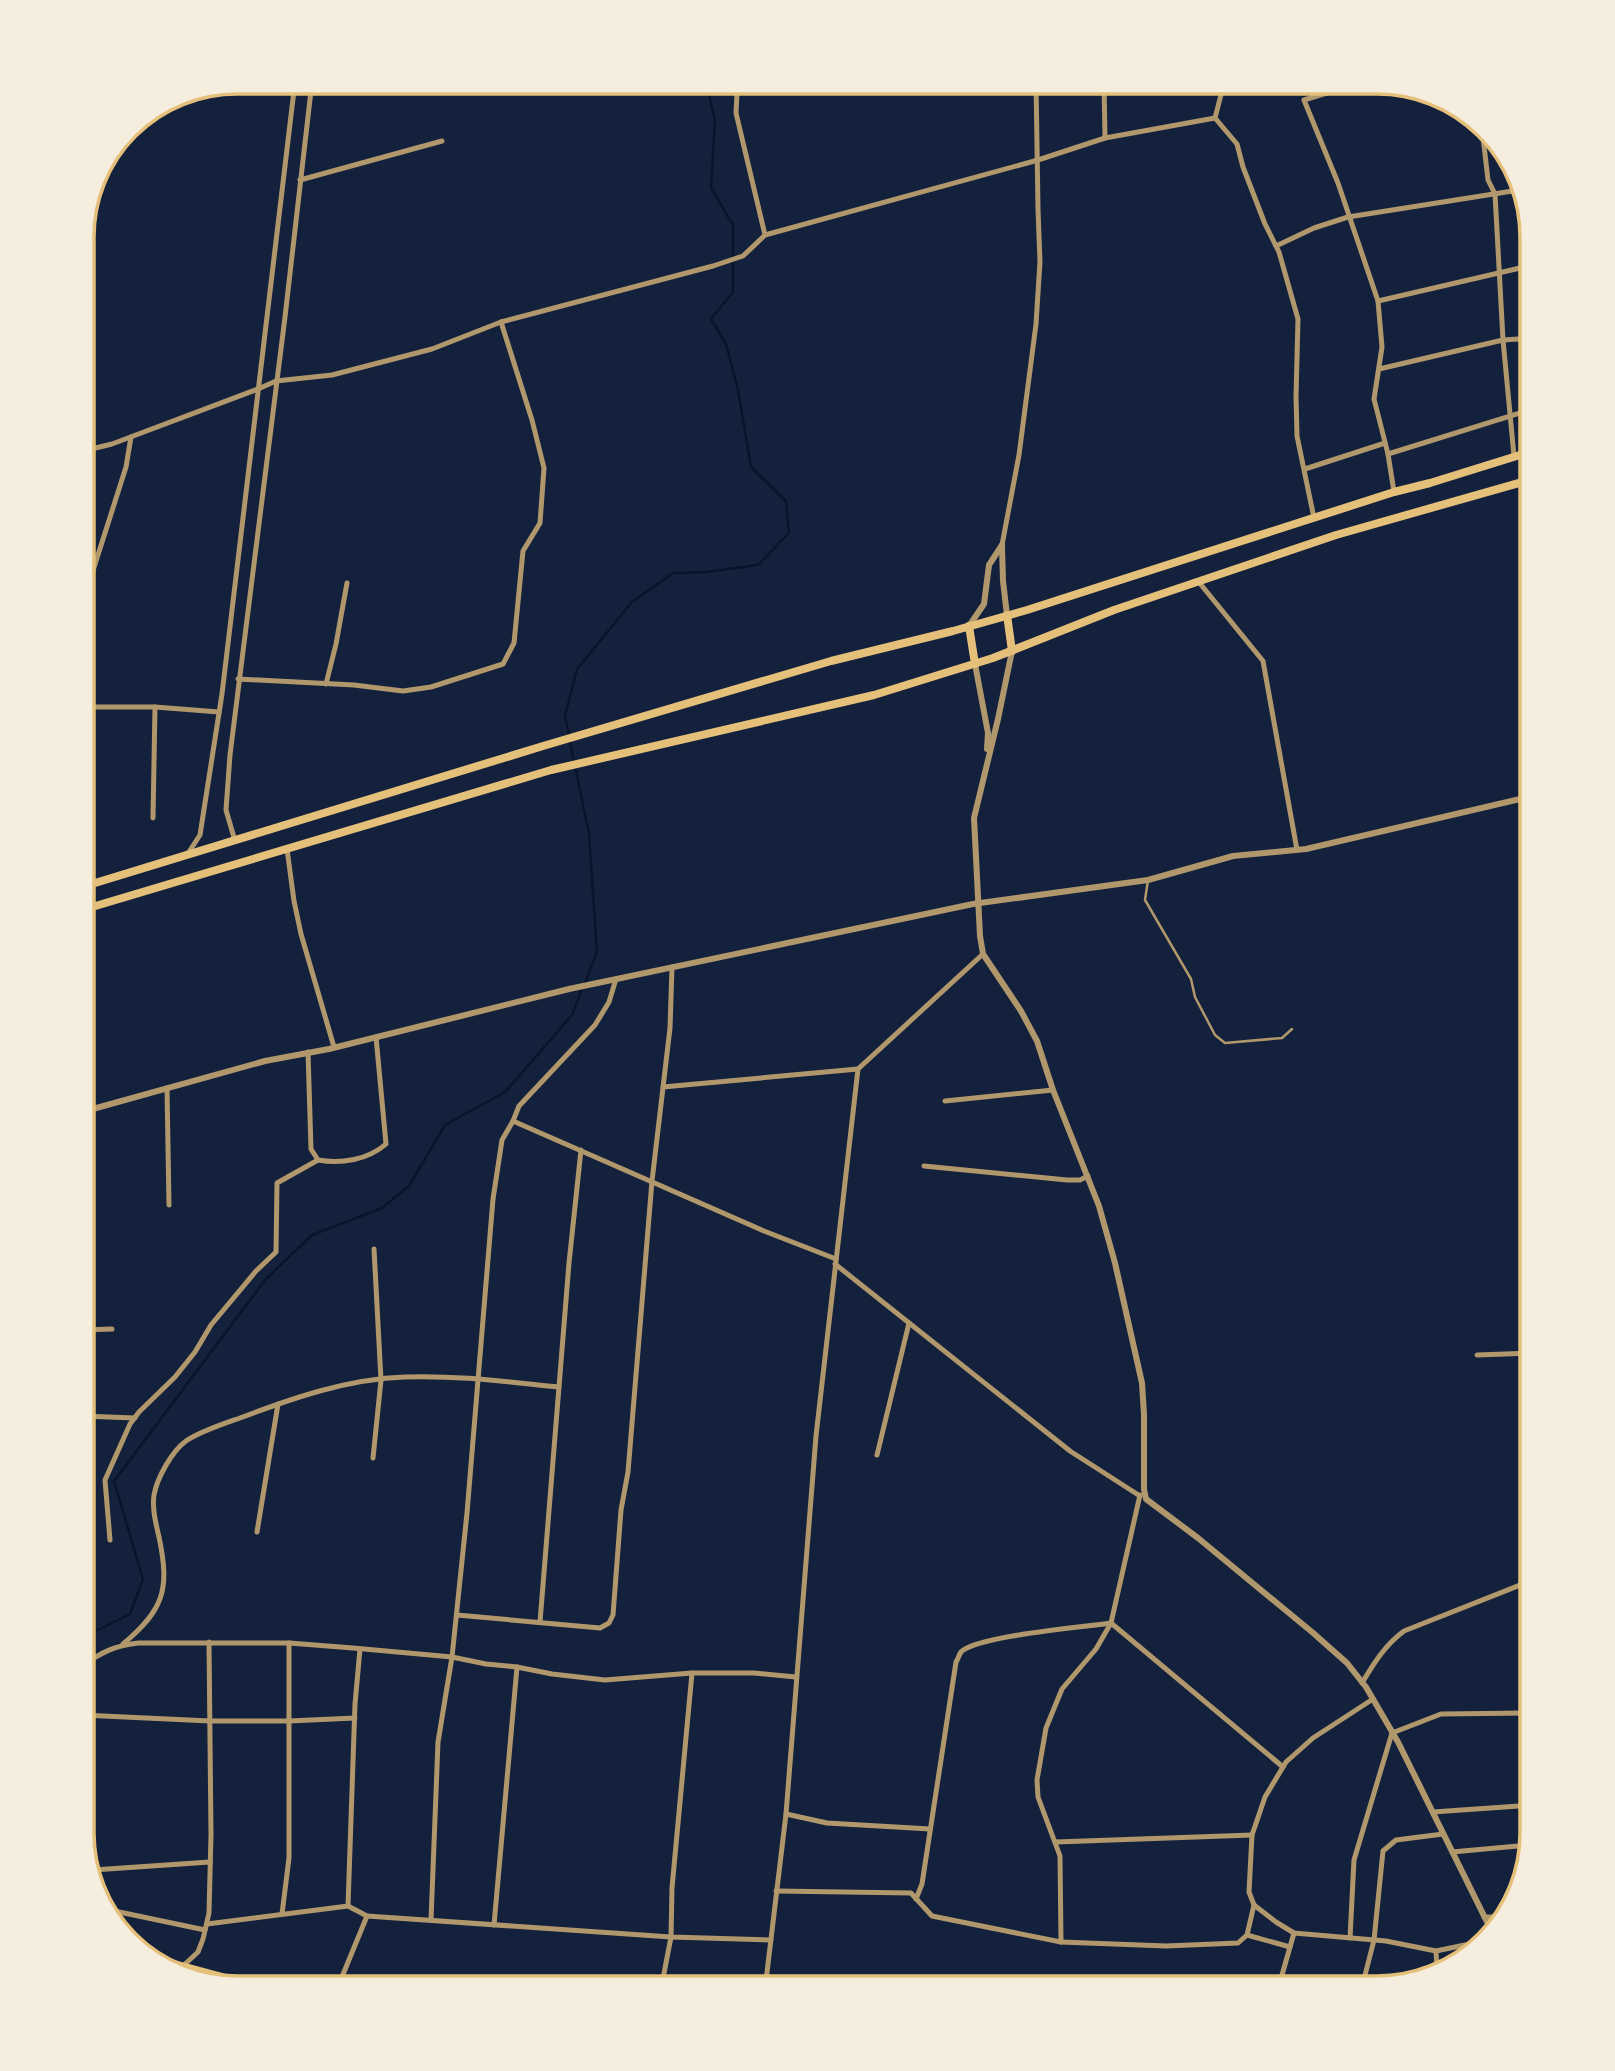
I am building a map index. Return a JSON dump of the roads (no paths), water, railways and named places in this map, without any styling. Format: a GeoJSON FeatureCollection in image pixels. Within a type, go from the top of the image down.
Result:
{"type":"FeatureCollection","features":[{"type":"Feature","properties":{"kind":"highway"},"geometry":{"type":"LineString","coordinates":[[95,883],[831,661],[1007,615],[1520,454]]}},
{"type":"Feature","properties":{"kind":"highway"},"geometry":{"type":"LineString","coordinates":[[95,906],[551,770],[874,695],[975,664],[1114,610],[1336,535],[1520,483]]}},
{"type":"Feature","properties":{"kind":"highway"},"geometry":{"type":"LineString","coordinates":[[1007,615],[1012,651]]}},
{"type":"Feature","properties":{"kind":"highway"},"geometry":{"type":"LineString","coordinates":[[969,626],[975,664]]}},
{"type":"Feature","properties":{"kind":"highway"},"geometry":{"type":"LineString","coordinates":[[183,1966],[213,1974]]}},
{"type":"Feature","properties":{"kind":"street"},"geometry":{"type":"LineString","coordinates":[[187,855],[200,835],[219,712],[293,95]]}},
{"type":"Feature","properties":{"kind":"street"},"geometry":{"type":"LineString","coordinates":[[235,841],[226,810],[238,679],[310,95]]}},
{"type":"Feature","properties":{"kind":"street"},"geometry":{"type":"LineString","coordinates":[[737,95],[736,113],[765,235]]}},
{"type":"Feature","properties":{"kind":"street"},"geometry":{"type":"LineString","coordinates":[[1007,615],[1002,545],[1020,455],[1036,324],[1040,262],[1036,95]]}},
{"type":"Feature","properties":{"kind":"street"},"geometry":{"type":"LineString","coordinates":[[1104,95],[1105,138]]}},
{"type":"Feature","properties":{"kind":"street"},"geometry":{"type":"LineString","coordinates":[[1215,118],[1221,95]]}},
{"type":"Feature","properties":{"kind":"street"},"geometry":{"type":"LineString","coordinates":[[1321,95],[1304,100],[1338,183],[1378,301],[1382,347],[1374,399],[1388,454],[1394,492]]}},
{"type":"Feature","properties":{"kind":"street"},"geometry":{"type":"LineString","coordinates":[[95,448],[131,437],[276,381],[332,375],[420,352],[501,322],[713,266],[743,256],[765,235],[1038,160],[1105,138],[1215,118]]}},
{"type":"Feature","properties":{"kind":"street"},"geometry":{"type":"LineString","coordinates":[[1215,118],[1237,144],[1247,178],[1287,276],[1298,319],[1297,436],[1314,518]]}},
{"type":"Feature","properties":{"kind":"street"},"geometry":{"type":"LineString","coordinates":[[300,180],[442,141]]}},
{"type":"Feature","properties":{"kind":"street"},"geometry":{"type":"LineString","coordinates":[[1484,141],[1488,180],[1495,194],[1498,272],[1514,456]]}},
{"type":"Feature","properties":{"kind":"street"},"geometry":{"type":"LineString","coordinates":[[1276,246],[1314,228],[1348,217],[1513,191]]}},
{"type":"Feature","properties":{"kind":"street"},"geometry":{"type":"LineString","coordinates":[[1378,301],[1520,268]]}},
{"type":"Feature","properties":{"kind":"street"},"geometry":{"type":"LineString","coordinates":[[238,679],[403,691],[431,687],[503,664],[514,643],[523,551],[540,523],[544,468],[501,322]]}},
{"type":"Feature","properties":{"kind":"street"},"geometry":{"type":"LineString","coordinates":[[1379,369],[1503,340],[1520,339]]}},
{"type":"Feature","properties":{"kind":"street"},"geometry":{"type":"LineString","coordinates":[[1388,454],[1520,412]]}},
{"type":"Feature","properties":{"kind":"street"},"geometry":{"type":"LineString","coordinates":[[95,565],[126,467],[131,437]]}},
{"type":"Feature","properties":{"kind":"street"},"geometry":{"type":"LineString","coordinates":[[1305,469],[1385,443]]}},
{"type":"Feature","properties":{"kind":"street"},"geometry":{"type":"LineString","coordinates":[[969,626],[984,604],[989,565],[1002,545]]}},
{"type":"Feature","properties":{"kind":"street"},"geometry":{"type":"LineString","coordinates":[[1198,581],[1263,661],[1297,850]]}},
{"type":"Feature","properties":{"kind":"street"},"geometry":{"type":"LineString","coordinates":[[326,684],[347,583]]}},
{"type":"Feature","properties":{"kind":"street"},"geometry":{"type":"LineString","coordinates":[[1012,651],[974,818],[980,936],[984,954],[1037,1041],[1053,1090],[1088,1176],[1115,1263],[1142,1383],[1144,1415],[1143,1497],[1111,1623],[1097,1649],[1062,1689],[1046,1728],[1037,1786],[1038,1797],[1060,1856],[1061,1942]]}},
{"type":"Feature","properties":{"kind":"street"},"geometry":{"type":"LineString","coordinates":[[975,664],[988,733],[986,769]]}},
{"type":"Feature","properties":{"kind":"street"},"geometry":{"type":"LineString","coordinates":[[95,707],[155,707],[219,712]]}},
{"type":"Feature","properties":{"kind":"street"},"geometry":{"type":"LineString","coordinates":[[153,818],[155,707]]}},
{"type":"Feature","properties":{"kind":"street"},"geometry":{"type":"LineString","coordinates":[[94,1108],[265,1061],[334,1047],[569,989],[978,904],[1148,880],[1233,856],[1297,850],[1520,799]]}},
{"type":"Feature","properties":{"kind":"street"},"geometry":{"type":"LineString","coordinates":[[287,849],[294,901],[334,1047]]}},
{"type":"Feature","properties":{"kind":"street"},"geometry":{"type":"LineString","coordinates":[[663,1087],[858,1069],[984,954]]}},
{"type":"Feature","properties":{"kind":"street"},"geometry":{"type":"LineString","coordinates":[[457,1615],[600,1628],[609,1623],[613,1615],[621,1510],[629,1463],[652,1181],[670,1028],[672,967]]}},
{"type":"Feature","properties":{"kind":"street"},"geometry":{"type":"LineString","coordinates":[[431,1920],[438,1742],[457,1615],[493,1199],[502,1140],[519,1106],[596,1025],[610,1002],[616,979]]}},
{"type":"Feature","properties":{"kind":"street"},"geometry":{"type":"LineString","coordinates":[[110,1539],[105,1480],[116,1453],[135,1418],[175,1377],[195,1352],[211,1325],[256,1271],[276,1252],[278,1183],[318,1160],[332,1163],[358,1158],[377,1152],[386,1144],[376,1037]]}},
{"type":"Feature","properties":{"kind":"street"},"geometry":{"type":"LineString","coordinates":[[308,1052],[311,1149],[318,1160]]}},
{"type":"Feature","properties":{"kind":"street"},"geometry":{"type":"LineString","coordinates":[[767,1976],[786,1814],[816,1436],[858,1069]]}},
{"type":"Feature","properties":{"kind":"street"},"geometry":{"type":"LineString","coordinates":[[167,1088],[169,1205]]}},
{"type":"Feature","properties":{"kind":"street"},"geometry":{"type":"LineString","coordinates":[[945,1101],[1053,1090]]}},
{"type":"Feature","properties":{"kind":"street"},"geometry":{"type":"LineString","coordinates":[[513,1121],[836,1261],[909,1323],[1070,1451],[1143,1497],[1198,1538],[1312,1632],[1347,1664],[1362,1683],[1392,1733],[1488,1925]]}},
{"type":"Feature","properties":{"kind":"street"},"geometry":{"type":"LineString","coordinates":[[540,1622],[580,1150]]}},
{"type":"Feature","properties":{"kind":"street"},"geometry":{"type":"LineString","coordinates":[[924,1166],[1067,1180],[1080,1180],[1088,1176]]}},
{"type":"Feature","properties":{"kind":"street"},"geometry":{"type":"LineString","coordinates":[[373,1458],[381,1380],[374,1249]]}},
{"type":"Feature","properties":{"kind":"street"},"geometry":{"type":"LineString","coordinates":[[877,1455],[909,1323]]}},
{"type":"Feature","properties":{"kind":"street"},"geometry":{"type":"LineString","coordinates":[[94,1330],[112,1329]]}},
{"type":"Feature","properties":{"kind":"street"},"geometry":{"type":"LineString","coordinates":[[1477,1355],[1520,1353]]}},
{"type":"Feature","properties":{"kind":"street"},"geometry":{"type":"LineString","coordinates":[[121,1645],[145,1626],[161,1596],[165,1575],[155,1520],[154,1494],[168,1460],[186,1441],[278,1404],[336,1386],[403,1377],[559,1387]]}},
{"type":"Feature","properties":{"kind":"street"},"geometry":{"type":"LineString","coordinates":[[257,1532],[278,1404]]}},
{"type":"Feature","properties":{"kind":"street"},"geometry":{"type":"LineString","coordinates":[[94,1416],[135,1418]]}},
{"type":"Feature","properties":{"kind":"street"},"geometry":{"type":"LineString","coordinates":[[1362,1683],[1392,1639],[1404,1631],[1520,1585]]}},
{"type":"Feature","properties":{"kind":"street"},"geometry":{"type":"LineString","coordinates":[[916,1899],[922,1884],[956,1662],[967,1648],[1002,1637],[1111,1623],[1283,1767]]}},
{"type":"Feature","properties":{"kind":"street"},"geometry":{"type":"LineString","coordinates":[[94,1657],[121,1645],[149,1642],[289,1643],[452,1657],[605,1680],[692,1673],[796,1677]]}},
{"type":"Feature","properties":{"kind":"street"},"geometry":{"type":"LineString","coordinates":[[183,1966],[198,1952],[209,1913],[209,1642]]}},
{"type":"Feature","properties":{"kind":"street"},"geometry":{"type":"LineString","coordinates":[[282,1914],[289,1858],[289,1643]]}},
{"type":"Feature","properties":{"kind":"street"},"geometry":{"type":"LineString","coordinates":[[348,1906],[360,1649]]}},
{"type":"Feature","properties":{"kind":"street"},"geometry":{"type":"LineString","coordinates":[[494,1925],[517,1667]]}},
{"type":"Feature","properties":{"kind":"street"},"geometry":{"type":"LineString","coordinates":[[664,1976],[671,1937],[672,1888],[692,1673]]}},
{"type":"Feature","properties":{"kind":"street"},"geometry":{"type":"LineString","coordinates":[[1373,1699],[1313,1738],[1286,1762],[1265,1797],[1252,1835],[1249,1892],[1254,1905],[1294,1933],[1374,1940],[1436,1951],[1468,1944]]}},
{"type":"Feature","properties":{"kind":"street"},"geometry":{"type":"LineString","coordinates":[[1392,1733],[1441,1713],[1520,1713]]}},
{"type":"Feature","properties":{"kind":"street"},"geometry":{"type":"LineString","coordinates":[[94,1716],[210,1721],[355,1718]]}},
{"type":"Feature","properties":{"kind":"street"},"geometry":{"type":"LineString","coordinates":[[1350,1938],[1354,1860],[1392,1733]]}},
{"type":"Feature","properties":{"kind":"street"},"geometry":{"type":"LineString","coordinates":[[1433,1812],[1520,1806]]}},
{"type":"Feature","properties":{"kind":"street"},"geometry":{"type":"LineString","coordinates":[[786,1814],[827,1823],[930,1829]]}},
{"type":"Feature","properties":{"kind":"street"},"geometry":{"type":"LineString","coordinates":[[1365,1976],[1374,1940],[1382,1851],[1396,1840],[1443,1834]]}},
{"type":"Feature","properties":{"kind":"street"},"geometry":{"type":"LineString","coordinates":[[1056,1842],[1252,1835]]}},
{"type":"Feature","properties":{"kind":"street"},"geometry":{"type":"LineString","coordinates":[[1452,1852],[1519,1846]]}},
{"type":"Feature","properties":{"kind":"street"},"geometry":{"type":"LineString","coordinates":[[99,1870],[210,1862]]}},
{"type":"Feature","properties":{"kind":"street"},"geometry":{"type":"LineString","coordinates":[[776,1891],[911,1893],[932,1916],[1061,1942],[1166,1946],[1238,1943],[1247,1936],[1254,1905]]}},
{"type":"Feature","properties":{"kind":"street"},"geometry":{"type":"LineString","coordinates":[[118,1911],[206,1927],[348,1906],[368,1916],[671,1937],[771,1940]]}},
{"type":"Feature","properties":{"kind":"street"},"geometry":{"type":"LineString","coordinates":[[343,1976],[368,1916]]}},
{"type":"Feature","properties":{"kind":"street"},"geometry":{"type":"LineString","coordinates":[[1484,1917],[1494,1917]]}},
{"type":"Feature","properties":{"kind":"street"},"geometry":{"type":"LineString","coordinates":[[1282,1976],[1294,1933]]}},
{"type":"Feature","properties":{"kind":"street"},"geometry":{"type":"LineString","coordinates":[[1247,1936],[1290,1947]]}},
{"type":"Feature","properties":{"kind":"street"},"geometry":{"type":"LineString","coordinates":[[1436,1951],[1437,1964]]}},
{"type":"Feature","properties":{"kind":"lane"},"geometry":{"type":"LineString","coordinates":[[1148,880],[1145,900],[1191,979],[1195,997],[1215,1035],[1224,1043],[1282,1038],[1292,1029]]}},
{"type":"Feature","properties":{"kind":"waterway"},"geometry":{"type":"LineString","coordinates":[[569,735],[565,716],[577,669],[632,602],[673,573],[758,565],[789,533],[786,501],[751,467],[738,390],[726,344],[711,319],[733,292],[733,225],[711,188],[715,120],[709,95]]}},
{"type":"Feature","properties":{"kind":"waterway"},"geometry":{"type":"LineString","coordinates":[[570,742],[589,834],[597,952],[585,983]]}},
{"type":"Feature","properties":{"kind":"waterway"},"geometry":{"type":"LineString","coordinates":[[94,1632],[130,1614],[143,1579],[114,1481],[266,1279],[312,1235],[382,1208],[409,1186],[445,1125],[505,1092],[572,1015],[582,989]]}}]}
